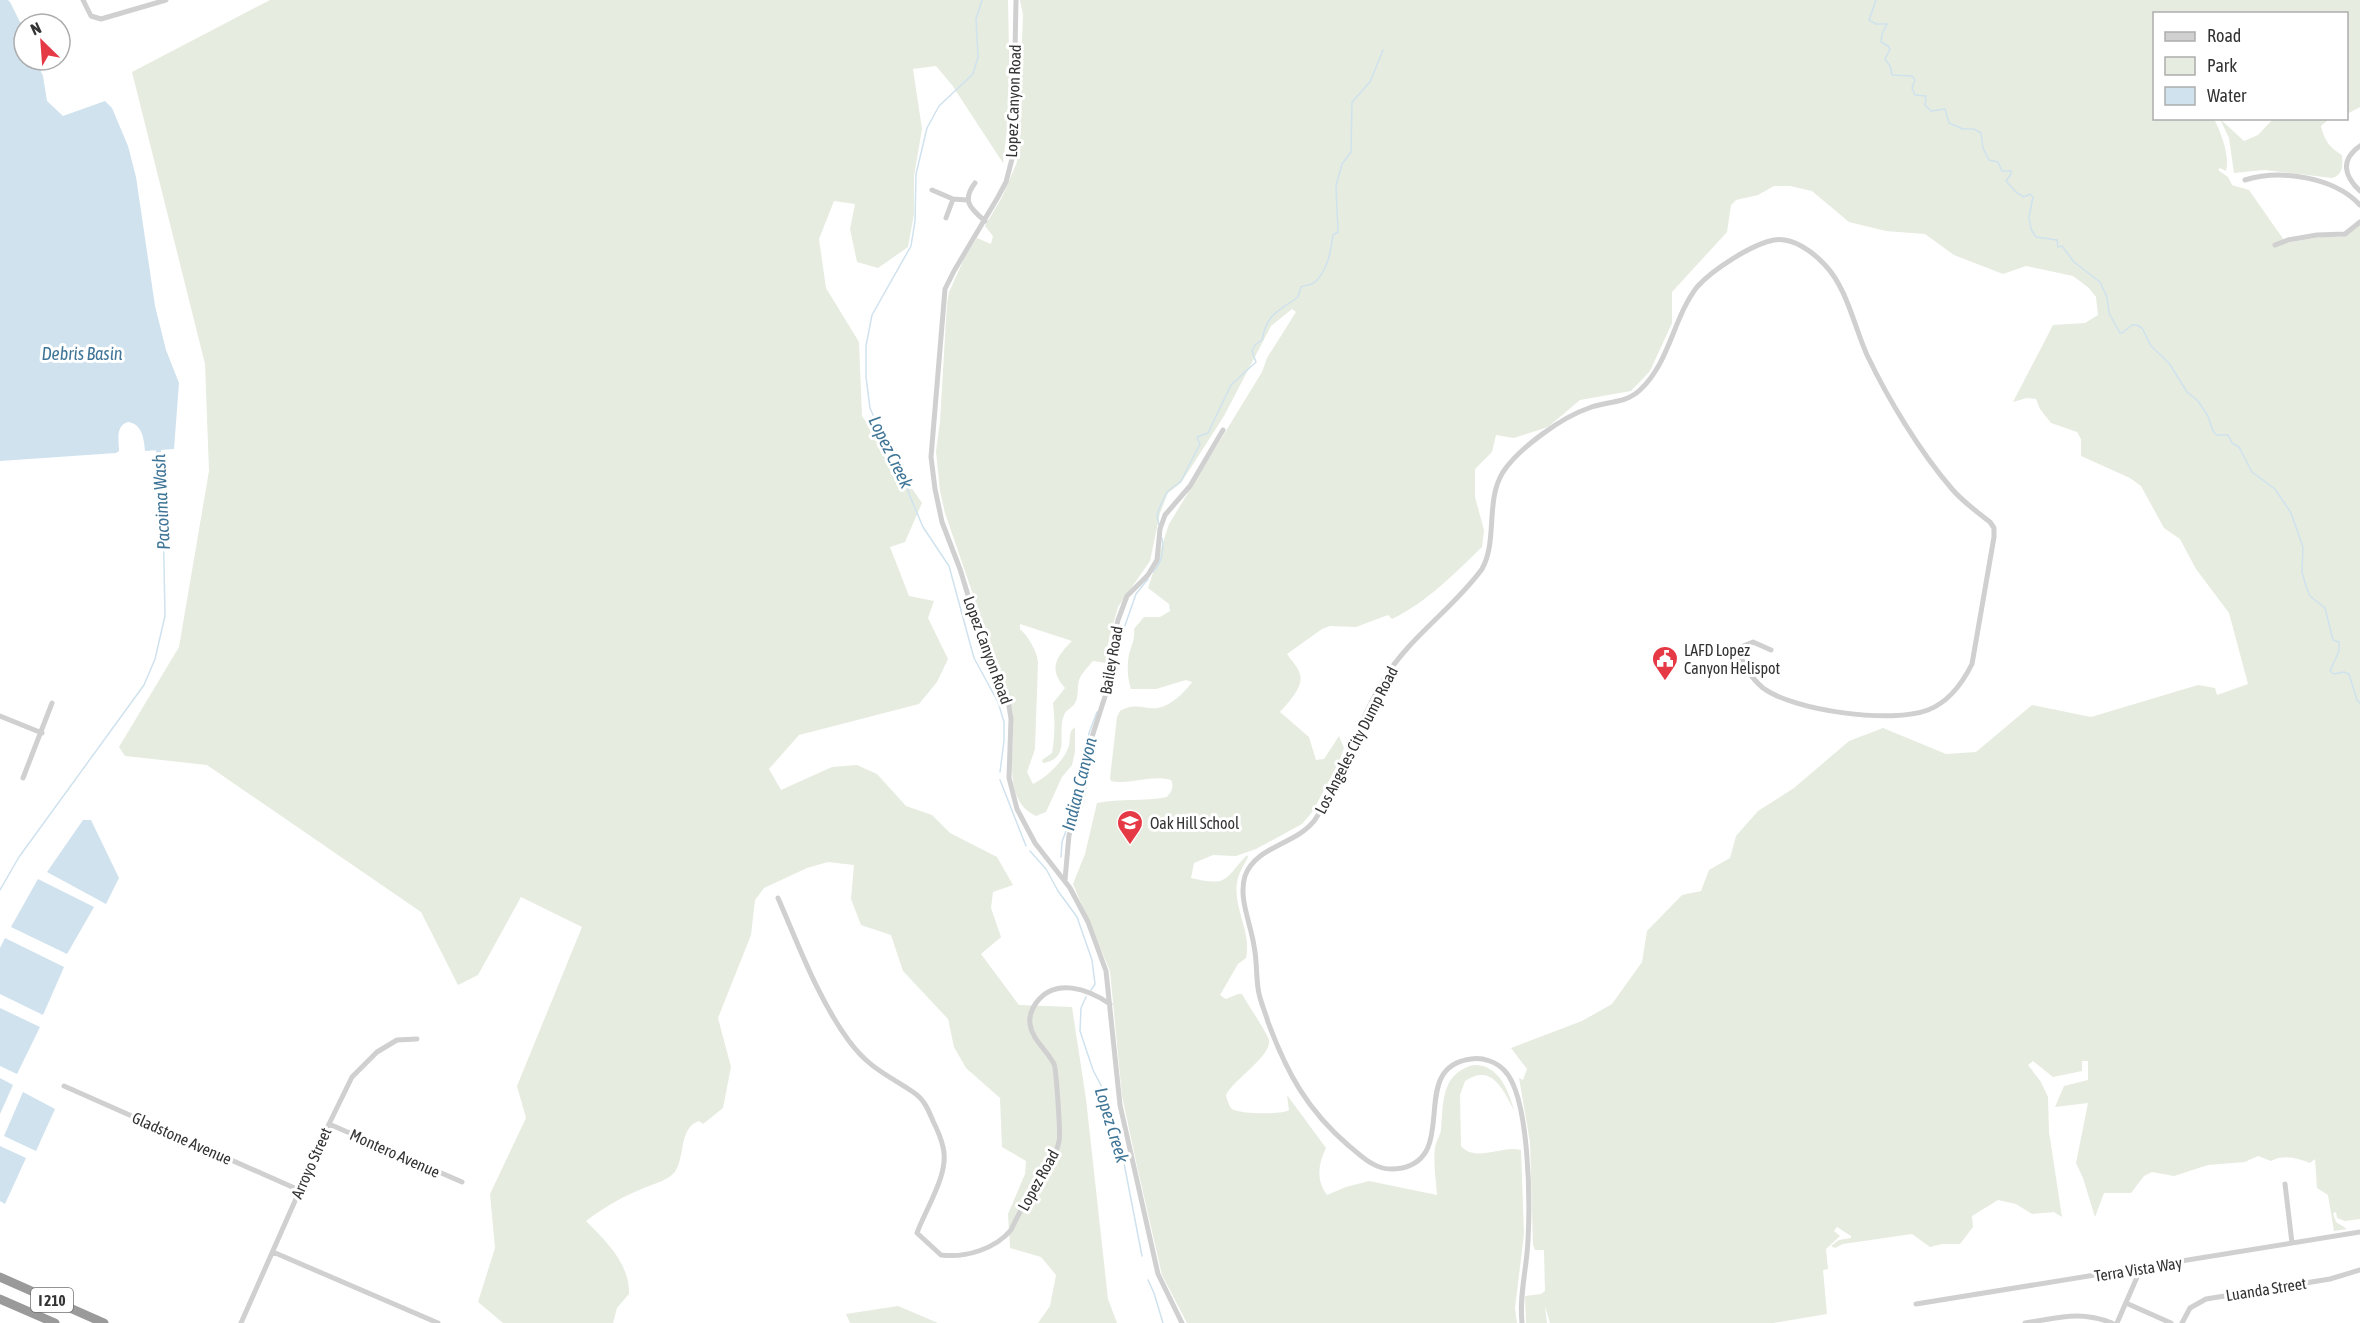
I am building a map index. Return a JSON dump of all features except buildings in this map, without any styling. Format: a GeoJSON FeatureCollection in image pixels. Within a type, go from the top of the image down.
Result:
{"type":"FeatureCollection","features":[{"type":"Feature","properties":{"kind":"highway","name":"I 210"},"geometry":{"type":"LineString","coordinates":[[0,1277],[104,1323]]}},
{"type":"Feature","properties":{"kind":"highway","name":"I 210"},"geometry":{"type":"LineString","coordinates":[[0,1299],[54,1323]]}},
{"type":"Feature","properties":{"kind":"street"},"geometry":{"type":"LineString","coordinates":[[83,0],[91,16],[101,19],[151,2],[166,0]]}},
{"type":"Feature","properties":{"kind":"street","name":"Lopez Canyon Road"},"geometry":{"type":"LineString","coordinates":[[1016,0],[1013,156],[1005,182],[945,289],[931,457],[935,489],[942,522],[960,569],[978,628],[1009,706],[1011,725],[1008,770],[1012,794],[1024,824],[1035,843],[1065,880],[1088,922],[1102,957],[1108,983],[1120,1106],[1156,1266],[1161,1283],[1182,1323]]}},
{"type":"Feature","properties":{"kind":"street"},"geometry":{"type":"LineString","coordinates":[[2360,146],[2350,155],[2345,167],[2347,176],[2360,191]]}},
{"type":"Feature","properties":{"kind":"street"},"geometry":{"type":"LineString","coordinates":[[2245,180],[2285,175],[2302,177],[2344,192],[2360,205]]}},
{"type":"Feature","properties":{"kind":"street"},"geometry":{"type":"LineString","coordinates":[[975,183],[969,191],[967,200],[971,208],[985,221]]}},
{"type":"Feature","properties":{"kind":"street"},"geometry":{"type":"LineString","coordinates":[[932,190],[953,199],[967,200]]}},
{"type":"Feature","properties":{"kind":"street"},"geometry":{"type":"LineString","coordinates":[[946,218],[953,199]]}},
{"type":"Feature","properties":{"kind":"street"},"geometry":{"type":"LineString","coordinates":[[2275,245],[2287,240],[2317,235],[2345,234],[2360,222]]}},
{"type":"Feature","properties":{"kind":"street","name":"Los Angeles City Dump Road"},"geometry":{"type":"LineString","coordinates":[[1522,1323],[1520,1302],[1528,1238],[1525,1133],[1519,1101],[1508,1074],[1488,1060],[1469,1059],[1458,1062],[1440,1079],[1430,1145],[1419,1160],[1397,1169],[1380,1168],[1366,1160],[1340,1138],[1314,1110],[1282,1061],[1258,990],[1254,945],[1243,898],[1244,879],[1248,869],[1260,856],[1294,837],[1314,821],[1342,770],[1372,701],[1390,670],[1482,569],[1489,545],[1496,487],[1511,462],[1522,450],[1566,419],[1590,407],[1623,401],[1640,390],[1655,371],[1671,342],[1687,304],[1698,287],[1732,260],[1755,247],[1774,240],[1790,242],[1809,250],[1835,277],[1867,355],[1901,418],[1953,490],[1990,522],[1994,528],[1994,537],[1972,664],[1964,680],[1949,698],[1929,710],[1904,716],[1844,714],[1779,697],[1763,688],[1753,678],[1741,659],[1740,652],[1743,646],[1753,642],[1771,650]]}},
{"type":"Feature","properties":{"kind":"street","name":"Bailey Road"},"geometry":{"type":"LineString","coordinates":[[1065,880],[1068,870],[1069,835],[1082,801],[1091,740],[1110,681],[1110,652],[1118,620],[1127,596],[1148,575],[1156,560],[1160,529],[1165,515],[1190,486],[1223,430]]}},
{"type":"Feature","properties":{"kind":"street"},"geometry":{"type":"LineString","coordinates":[[23,778],[42,734],[52,703]]}},
{"type":"Feature","properties":{"kind":"street"},"geometry":{"type":"LineString","coordinates":[[0,716],[42,734]]}},
{"type":"Feature","properties":{"kind":"street","name":"Lopez Road"},"geometry":{"type":"LineString","coordinates":[[778,898],[825,1000],[850,1042],[870,1065],[919,1096],[929,1112],[944,1147],[945,1161],[917,1233],[936,1252],[947,1256],[988,1247],[1003,1239],[1011,1230],[1047,1170],[1059,1141],[1055,1069],[1031,1030],[1031,1015],[1034,1006],[1051,990],[1066,987],[1096,996],[1110,1004]]}},
{"type":"Feature","properties":{"kind":"street","name":"Arroyo Street"},"geometry":{"type":"LineString","coordinates":[[241,1323],[299,1190],[352,1077],[376,1052],[397,1040],[417,1039]]}},
{"type":"Feature","properties":{"kind":"street","name":"Gladstone Avenue"},"geometry":{"type":"LineString","coordinates":[[64,1086],[299,1190]]}},
{"type":"Feature","properties":{"kind":"street","name":"Montero Avenue"},"geometry":{"type":"LineString","coordinates":[[329,1124],[462,1182]]}},
{"type":"Feature","properties":{"kind":"street"},"geometry":{"type":"LineString","coordinates":[[2285,1184],[2292,1243]]}},
{"type":"Feature","properties":{"kind":"street","name":"Terra Vista Way"},"geometry":{"type":"LineString","coordinates":[[1916,1304],[2360,1232]]}},
{"type":"Feature","properties":{"kind":"street"},"geometry":{"type":"LineString","coordinates":[[273,1252],[438,1323]]}},
{"type":"Feature","properties":{"kind":"street"},"geometry":{"type":"LineString","coordinates":[[2025,1323],[2081,1314],[2115,1323],[2141,1268]]}},
{"type":"Feature","properties":{"kind":"street","name":"Luanda Street"},"geometry":{"type":"LineString","coordinates":[[2182,1323],[2190,1308],[2206,1299],[2330,1279],[2360,1270]]}},
{"type":"Feature","properties":{"kind":"street"},"geometry":{"type":"LineString","coordinates":[[2126,1303],[2172,1323]]}},
{"type":"Feature","properties":{"kind":"green space"},"geometry":{"type":"Polygon","coordinates":[[[270,0],[1008,0],[1010,105],[1003,163],[952,85],[936,66],[913,69],[922,129],[914,176],[914,214],[908,247],[878,268],[857,262],[850,229],[855,204],[834,201],[819,239],[826,288],[859,342],[862,416],[922,503],[905,542],[890,547],[909,596],[934,601],[928,618],[948,659],[937,682],[919,704],[799,735],[769,769],[781,790],[832,767],[857,765],[877,774],[906,806],[932,815],[950,833],[997,857],[1013,885],[993,892],[991,908],[1001,937],[981,954],[1019,1005],[1072,1007],[1086,1099],[1108,1299],[1117,1323],[1038,1323],[1050,1306],[1056,1275],[1041,1257],[1010,1248],[1008,1214],[1025,1174],[1026,1161],[1002,1147],[1000,1098],[966,1068],[954,1047],[948,1019],[903,971],[891,935],[861,925],[851,899],[854,865],[828,862],[807,868],[764,888],[755,900],[751,935],[718,1018],[731,1067],[723,1108],[703,1124],[699,1121],[688,1130],[679,1164],[673,1174],[620,1199],[586,1221],[615,1254],[626,1273],[629,1294],[617,1308],[613,1323],[503,1323],[478,1302],[495,1248],[490,1194],[526,1118],[517,1086],[582,927],[521,897],[478,975],[458,985],[421,912],[207,765],[125,756],[119,747],[179,647],[209,471],[205,364],[132,72],[270,0]]]}},
{"type":"Feature","properties":{"kind":"green space"},"geometry":{"type":"Polygon","coordinates":[[[1020,0],[2360,0],[2360,107],[2348,113],[2348,12],[2153,12],[2153,120],[2214,120],[2222,137],[2227,158],[2226,171],[2220,168],[2218,170],[2228,177],[2232,185],[2249,190],[2286,243],[2321,237],[2341,237],[2360,224],[2360,1219],[2345,1221],[2337,1218],[2336,1212],[2333,1213],[2336,1222],[2347,1229],[2334,1231],[2328,1195],[2317,1188],[2315,1159],[2310,1163],[2286,1157],[2271,1161],[2258,1156],[2245,1162],[2208,1165],[2174,1176],[2152,1172],[2144,1176],[2131,1193],[2104,1193],[2095,1217],[2076,1163],[2088,1103],[2055,1107],[2064,1086],[2088,1080],[2088,1061],[2082,1061],[2082,1071],[2053,1077],[2033,1061],[2028,1065],[2041,1082],[2048,1097],[2049,1132],[2062,1217],[2054,1212],[2032,1214],[2016,1204],[1998,1200],[1972,1216],[1973,1227],[1960,1244],[1930,1247],[1912,1234],[1843,1244],[1835,1248],[1831,1246],[1839,1240],[1851,1238],[1837,1227],[1834,1231],[1840,1236],[1826,1249],[1828,1269],[1823,1270],[1827,1314],[1773,1323],[1550,1323],[1545,1306],[1547,1323],[1526,1323],[1525,1296],[1541,1294],[1545,1291],[1544,1250],[1535,1250],[1533,1245],[1530,1142],[1519,1078],[1523,1080],[1527,1069],[1511,1048],[1582,1021],[1612,1004],[1642,962],[1647,931],[1682,895],[1701,891],[1709,870],[1730,858],[1736,836],[1758,811],[1794,788],[1849,741],[1883,728],[1946,754],[1976,752],[2032,705],[2091,717],[2198,685],[2215,688],[2217,695],[2248,684],[2229,613],[2196,569],[2180,539],[2164,528],[2141,486],[2130,478],[2081,456],[2081,439],[2077,432],[2051,423],[2040,409],[2036,399],[2027,398],[2013,402],[2053,325],[2085,323],[2098,315],[2096,297],[2089,288],[2073,276],[2026,266],[2003,274],[1954,255],[1925,234],[1886,231],[1849,222],[1812,191],[1790,186],[1774,186],[1758,195],[1736,200],[1731,205],[1727,232],[1672,292],[1672,323],[1650,371],[1631,391],[1580,400],[1548,427],[1514,438],[1496,435],[1492,452],[1475,469],[1475,497],[1484,530],[1482,547],[1440,587],[1405,612],[1392,619],[1388,615],[1356,627],[1330,626],[1322,629],[1287,654],[1298,669],[1301,679],[1294,694],[1280,712],[1309,737],[1316,760],[1324,759],[1339,736],[1344,748],[1339,762],[1313,811],[1302,824],[1256,849],[1236,856],[1213,855],[1194,863],[1191,878],[1213,882],[1225,879],[1247,855],[1248,857],[1239,876],[1236,892],[1247,939],[1246,958],[1238,964],[1220,995],[1226,999],[1242,994],[1269,1040],[1265,1053],[1226,1095],[1228,1103],[1236,1111],[1278,1113],[1289,1110],[1287,1095],[1326,1148],[1319,1172],[1321,1184],[1327,1195],[1369,1181],[1437,1195],[1434,1153],[1441,1130],[1447,1086],[1457,1073],[1474,1065],[1490,1069],[1500,1078],[1514,1110],[1496,1081],[1482,1075],[1465,1081],[1460,1095],[1461,1146],[1474,1153],[1521,1150],[1524,1234],[1515,1308],[1517,1323],[1187,1323],[1162,1275],[1137,1166],[1122,1096],[1110,971],[1073,884],[1085,854],[1097,803],[1167,797],[1171,791],[1171,780],[1164,778],[1118,782],[1111,781],[1110,778],[1117,717],[1120,711],[1131,707],[1158,708],[1168,704],[1192,682],[1186,680],[1156,689],[1131,689],[1128,663],[1134,629],[1144,617],[1160,617],[1170,611],[1169,604],[1148,588],[1169,524],[1296,312],[1292,309],[1271,326],[1224,416],[1181,483],[1168,493],[1160,513],[1150,561],[1118,607],[1109,639],[1106,663],[1093,661],[1081,675],[1076,701],[1062,720],[1061,750],[1058,756],[1043,763],[1042,760],[1052,753],[1054,741],[1053,703],[1065,688],[1057,675],[1056,663],[1072,641],[1020,624],[1020,629],[1032,644],[1038,662],[1035,749],[1027,772],[1033,784],[1060,762],[1075,727],[1075,752],[1072,765],[1062,777],[1046,812],[1036,816],[1024,808],[1017,797],[1013,783],[1012,708],[945,513],[936,451],[949,292],[964,259],[977,238],[991,244],[993,236],[985,226],[1002,197],[1017,162],[1023,15],[1020,0]]]}},
{"type":"Feature","properties":{"kind":"green space"},"geometry":{"type":"Polygon","coordinates":[[[2220,120],[2244,141],[2258,135],[2272,120],[2328,120],[2321,126],[2328,143],[2342,155],[2341,169],[2338,175],[2332,178],[2264,170],[2234,173],[2229,138],[2220,120]]]}},
{"type":"Feature","properties":{"kind":"green space"},"geometry":{"type":"Polygon","coordinates":[[[898,1306],[938,1323],[850,1323],[846,1314],[898,1306]]]}},
{"type":"Feature","properties":{"kind":"water","name":"Debris Basin"},"geometry":{"type":"Polygon","coordinates":[[[0,0],[8,0],[15,12],[12,12],[12,72],[41,72],[47,101],[63,116],[105,101],[112,108],[128,146],[136,177],[155,306],[166,350],[179,383],[174,449],[145,451],[139,429],[133,423],[128,422],[119,430],[119,451],[116,453],[0,461],[0,0]]]}},
{"type":"Feature","properties":{"kind":"water"},"geometry":{"type":"Polygon","coordinates":[[[83,820],[91,820],[119,878],[106,904],[47,872],[83,820]]]}},
{"type":"Feature","properties":{"kind":"water"},"geometry":{"type":"Polygon","coordinates":[[[38,879],[94,907],[67,954],[11,927],[38,879]]]}},
{"type":"Feature","properties":{"kind":"water"},"geometry":{"type":"Polygon","coordinates":[[[5,938],[64,967],[43,1015],[0,994],[0,948],[5,938]]]}},
{"type":"Feature","properties":{"kind":"water"},"geometry":{"type":"Polygon","coordinates":[[[0,1008],[40,1027],[17,1074],[0,1066],[0,1008]]]}},
{"type":"Feature","properties":{"kind":"water"},"geometry":{"type":"Polygon","coordinates":[[[0,1078],[13,1085],[0,1114],[0,1078]]]}},
{"type":"Feature","properties":{"kind":"water"},"geometry":{"type":"Polygon","coordinates":[[[23,1092],[55,1109],[36,1151],[4,1136],[23,1092]]]}},
{"type":"Feature","properties":{"kind":"water"},"geometry":{"type":"Polygon","coordinates":[[[0,1146],[26,1158],[5,1204],[0,1201],[0,1146]]]}},
{"type":"Feature","properties":{"kind":"waterway","name":"Lopez Creek"},"geometry":{"type":"LineString","coordinates":[[982,0],[976,19],[978,57],[973,74],[939,106],[927,128],[916,174],[915,221],[911,246],[872,315],[866,346],[866,377],[870,408],[880,431],[900,462],[909,494],[923,527],[949,566],[974,658],[998,702],[1004,722],[1000,772]]}},
{"type":"Feature","properties":{"kind":"waterway"},"geometry":{"type":"LineString","coordinates":[[1876,0],[1869,20],[1876,24],[1887,24],[1881,42],[1890,49],[1885,59],[1892,75],[1912,76],[1915,80],[1912,88],[1915,95],[1926,96],[1925,105],[1931,111],[1945,109],[1949,123],[1981,133],[1983,148],[1989,160],[1998,162],[2002,171],[2011,171],[2006,181],[2024,197],[2030,194],[2033,197],[2029,217],[2031,229],[2036,237],[2057,240],[2058,247],[2062,246],[2074,262],[2100,282],[2107,297],[2109,313],[2120,333],[2132,325],[2142,328],[2151,346],[2169,363],[2187,392],[2198,401],[2208,416],[2213,431],[2217,435],[2228,435],[2232,443],[2239,447],[2252,472],[2275,489],[2291,513],[2303,547],[2302,572],[2310,596],[2325,608],[2333,640],[2339,642],[2339,651],[2330,671],[2334,674],[2344,672],[2349,674],[2360,703]]}},
{"type":"Feature","properties":{"kind":"waterway"},"geometry":{"type":"LineString","coordinates":[[1159,525],[1157,515],[1167,492],[1181,481],[1200,444],[1197,437],[1208,433],[1231,385],[1256,362],[1252,351],[1255,345],[1262,340],[1270,318],[1298,297],[1301,287],[1315,282],[1326,266],[1333,235],[1338,232],[1336,186],[1342,164],[1351,152],[1352,102],[1370,82],[1383,50]]}},
{"type":"Feature","properties":{"kind":"waterway","name":"Pacoima Wash"},"geometry":{"type":"LineString","coordinates":[[158,445],[163,511]]}},
{"type":"Feature","properties":{"kind":"waterway","name":"Pacoima Wash"},"geometry":{"type":"LineString","coordinates":[[0,890],[19,857],[144,685],[155,659],[165,616],[163,511]]}},
{"type":"Feature","properties":{"kind":"waterway"},"geometry":{"type":"LineString","coordinates":[[1153,572],[1162,556],[1162,538]]}},
{"type":"Feature","properties":{"kind":"waterway"},"geometry":{"type":"LineString","coordinates":[[1108,696],[1116,672],[1115,654],[1136,594],[1148,579]]}},
{"type":"Feature","properties":{"kind":"waterway","name":"Indian Canyon"},"geometry":{"type":"LineString","coordinates":[[1061,857],[1062,842],[1078,797],[1089,733],[1097,712]]}},
{"type":"Feature","properties":{"kind":"waterway","name":"Lopez Creek"},"geometry":{"type":"LineString","coordinates":[[1000,780],[1026,846]]}},
{"type":"Feature","properties":{"kind":"waterway","name":"Lopez Creek"},"geometry":{"type":"LineString","coordinates":[[1030,851],[1046,869],[1058,891],[1077,917],[1092,960],[1095,984],[1091,990]]}},
{"type":"Feature","properties":{"kind":"waterway","name":"Lopez Creek"},"geometry":{"type":"LineString","coordinates":[[1086,997],[1081,1008],[1080,1031],[1118,1132],[1142,1256]]}},
{"type":"Feature","properties":{"kind":"waterway","name":"Lopez Creek"},"geometry":{"type":"LineString","coordinates":[[1148,1280],[1163,1323]]}},
{"type":"Feature","properties":{"kind":"place","name":"LAFD Lopez Canyon Helispot"},"geometry":{"type":"Point","coordinates":[1665,682]}},
{"type":"Feature","properties":{"kind":"place","name":"Oak Hill School"},"geometry":{"type":"Point","coordinates":[1130,846]}}]}
